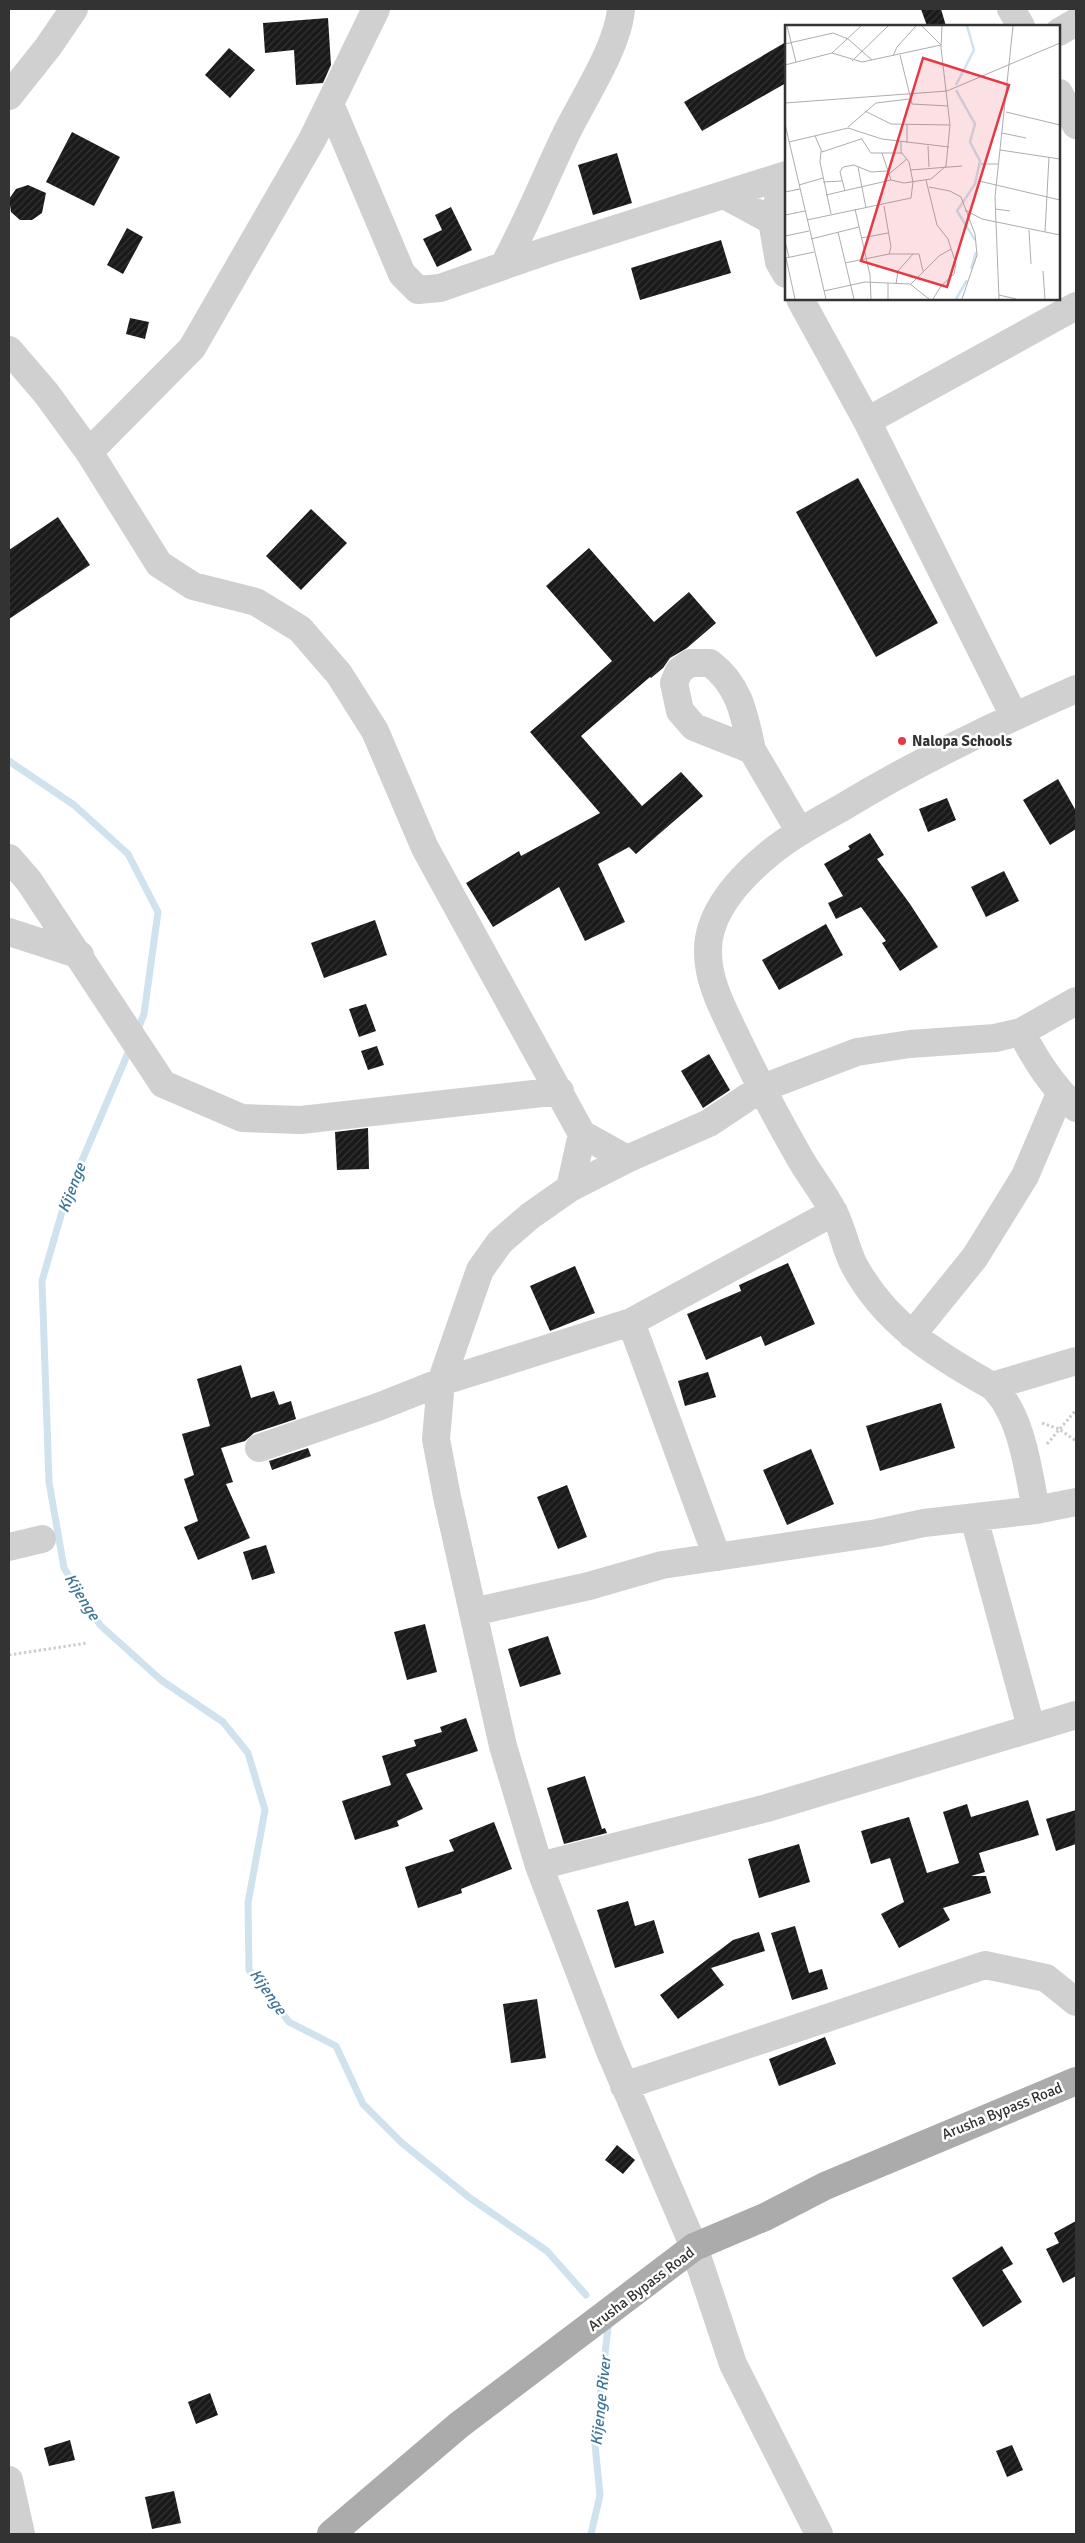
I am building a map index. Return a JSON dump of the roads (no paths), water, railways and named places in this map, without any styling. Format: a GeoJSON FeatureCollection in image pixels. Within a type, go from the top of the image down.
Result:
{"type":"FeatureCollection","features":[{"type":"Feature","properties":{"kind":"main road","name":"Arusha Bypass Road"},"geometry":{"type":"LineString","coordinates":[[331,2534],[459,2425],[575,2340],[694,2247],[765,2216],[825,2186],[1076,2081]]}},
{"type":"Feature","properties":{"kind":"street"},"geometry":{"type":"LineString","coordinates":[[9,96],[48,48],[74,9]]}},
{"type":"Feature","properties":{"kind":"street"},"geometry":{"type":"LineString","coordinates":[[89,452],[192,348],[312,140],[376,9]]}},
{"type":"Feature","properties":{"kind":"street"},"geometry":{"type":"LineString","coordinates":[[504,265],[523,232],[567,132],[606,59],[621,9]]}},
{"type":"Feature","properties":{"kind":"street"},"geometry":{"type":"LineString","coordinates":[[1012,9],[1021,25]]}},
{"type":"Feature","properties":{"kind":"street"},"geometry":{"type":"LineString","coordinates":[[1060,31],[1076,22]]}},
{"type":"Feature","properties":{"kind":"street"},"geometry":{"type":"LineString","coordinates":[[1060,95],[1076,125]]}},
{"type":"Feature","properties":{"kind":"street"},"geometry":{"type":"LineString","coordinates":[[330,104],[402,274],[418,290],[440,288],[504,265],[726,196],[785,175]]}},
{"type":"Feature","properties":{"kind":"street"},"geometry":{"type":"LineString","coordinates":[[785,178],[772,221],[779,262],[785,272]]}},
{"type":"Feature","properties":{"kind":"street"},"geometry":{"type":"LineString","coordinates":[[726,196],[772,221]]}},
{"type":"Feature","properties":{"kind":"street"},"geometry":{"type":"LineString","coordinates":[[801,300],[867,421],[1014,716]]}},
{"type":"Feature","properties":{"kind":"street"},"geometry":{"type":"LineString","coordinates":[[867,421],[1076,306]]}},
{"type":"Feature","properties":{"kind":"street"},"geometry":{"type":"LineString","coordinates":[[9,350],[46,393],[89,452],[159,564],[193,586],[256,602],[300,629],[339,674],[374,731],[425,848],[582,1134],[627,1159]]}},
{"type":"Feature","properties":{"kind":"street"},"geometry":{"type":"LineString","coordinates":[[1036,1510],[1012,1412],[1003,1396],[992,1386],[912,1335],[882,1308],[853,1264],[834,1212],[808,1173],[760,1088],[711,978],[707,950],[713,926],[726,898],[745,876],[771,852],[800,832],[893,776],[1014,716],[1076,689]]}},
{"type":"Feature","properties":{"kind":"street"},"geometry":{"type":"LineString","coordinates":[[752,750],[800,832]]}},
{"type":"Feature","properties":{"kind":"street"},"geometry":{"type":"LineString","coordinates":[[9,858],[29,881],[80,955],[163,1084],[242,1118],[302,1120],[560,1091]]}},
{"type":"Feature","properties":{"kind":"street"},"geometry":{"type":"LineString","coordinates":[[9,932],[80,955]]}},
{"type":"Feature","properties":{"kind":"street"},"geometry":{"type":"LineString","coordinates":[[819,2534],[733,2364],[694,2247],[624,2086],[539,1866],[503,1746],[447,1497],[436,1439],[441,1382],[480,1270],[500,1242],[530,1216],[570,1188],[627,1159],[709,1122],[760,1088],[857,1052],[910,1044],[995,1038],[1021,1032],[1076,1001]]}},
{"type":"Feature","properties":{"kind":"street"},"geometry":{"type":"LineString","coordinates":[[912,1335],[975,1257],[1068,1101],[1038,1063],[1021,1032]]}},
{"type":"Feature","properties":{"kind":"street"},"geometry":{"type":"LineString","coordinates":[[570,1188],[582,1134]]}},
{"type":"Feature","properties":{"kind":"street"},"geometry":{"type":"LineString","coordinates":[[259,1448],[378,1407],[441,1382],[631,1322],[834,1212]]}},
{"type":"Feature","properties":{"kind":"street"},"geometry":{"type":"LineString","coordinates":[[631,1322],[717,1557]]}},
{"type":"Feature","properties":{"kind":"street"},"geometry":{"type":"LineString","coordinates":[[992,1386],[1076,1361]]}},
{"type":"Feature","properties":{"kind":"street"},"geometry":{"type":"LineString","coordinates":[[472,1612],[589,1586],[662,1566],[877,1533],[924,1523],[1036,1510],[1076,1502]]}},
{"type":"Feature","properties":{"kind":"street"},"geometry":{"type":"LineString","coordinates":[[974,1518],[1030,1728]]}},
{"type":"Feature","properties":{"kind":"street"},"geometry":{"type":"LineString","coordinates":[[9,1547],[42,1539]]}},
{"type":"Feature","properties":{"kind":"street"},"geometry":{"type":"LineString","coordinates":[[539,1866],[767,1808],[1076,1715]]}},
{"type":"Feature","properties":{"kind":"street"},"geometry":{"type":"LineString","coordinates":[[624,2086],[985,1965],[1046,1978],[1076,2002]]}},
{"type":"Feature","properties":{"kind":"street"},"geometry":{"type":"LineString","coordinates":[[9,2480],[21,2534]]}},
{"type":"Feature","properties":{"kind":"waterway","name":"Kijenge"},"geometry":{"type":"LineString","coordinates":[[9,761],[74,805],[128,854],[158,912],[144,1014],[137,1032]]}},
{"type":"Feature","properties":{"kind":"waterway","name":"Kijenge"},"geometry":{"type":"LineString","coordinates":[[131,1046],[66,1198],[42,1281],[49,1482],[64,1568],[100,1625],[161,1680],[223,1722],[248,1753],[265,1810],[248,1903],[249,1970],[289,2022],[336,2046],[363,2104],[402,2143],[470,2198],[547,2251],[586,2295]]}},
{"type":"Feature","properties":{"kind":"waterway","name":"Kijenge River"},"geometry":{"type":"LineString","coordinates":[[591,2534],[600,2495],[595,2445],[608,2327]]}},
{"type":"Feature","properties":{"kind":"place","name":"Nalopa Schools"},"geometry":{"type":"Point","coordinates":[902,741]}}]}
